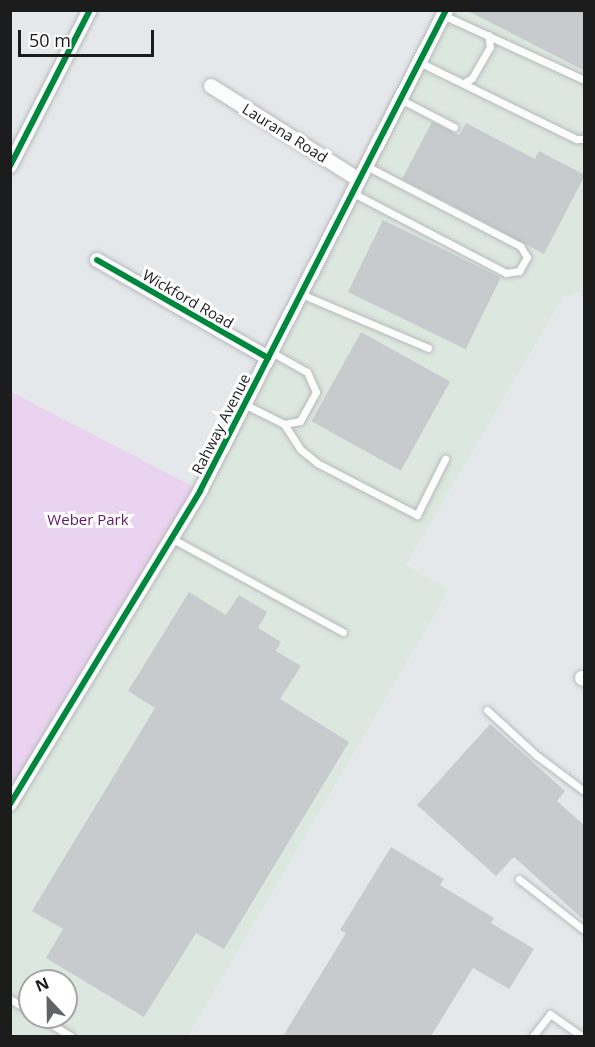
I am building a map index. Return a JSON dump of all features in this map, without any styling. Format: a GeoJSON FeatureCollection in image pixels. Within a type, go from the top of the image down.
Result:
{"type":"FeatureCollection","features":[{"type":"Feature","properties":{"kind":"street"},"geometry":{"type":"LineString","coordinates":[[10,166],[90,10]]}},
{"type":"Feature","properties":{"kind":"street","name":"Rahway Avenue"},"geometry":{"type":"LineString","coordinates":[[10,804],[171,538],[244,404],[444,13]]}},
{"type":"Feature","properties":{"kind":"street","name":"Laurana Road"},"geometry":{"type":"LineString","coordinates":[[211,86],[356,187]]}},
{"type":"Feature","properties":{"kind":"street","name":"Wickford Road"},"geometry":{"type":"LineString","coordinates":[[97,261],[269,355]]}},
{"type":"Feature","properties":{"kind":"lane"},"geometry":{"type":"LineString","coordinates":[[444,13],[585,80]]}},
{"type":"Feature","properties":{"kind":"lane"},"geometry":{"type":"LineString","coordinates":[[464,83],[472,78],[490,47],[488,35]]}},
{"type":"Feature","properties":{"kind":"lane"},"geometry":{"type":"LineString","coordinates":[[419,62],[576,139],[585,140]]}},
{"type":"Feature","properties":{"kind":"lane"},"geometry":{"type":"LineString","coordinates":[[400,99],[454,127]]}},
{"type":"Feature","properties":{"kind":"lane"},"geometry":{"type":"LineString","coordinates":[[356,187],[506,273],[519,271],[527,257],[520,246],[366,166]]}},
{"type":"Feature","properties":{"kind":"lane"},"geometry":{"type":"LineString","coordinates":[[301,294],[428,348]]}},
{"type":"Feature","properties":{"kind":"lane"},"geometry":{"type":"LineString","coordinates":[[269,355],[307,372],[316,392],[300,421],[284,424]]}},
{"type":"Feature","properties":{"kind":"lane"},"geometry":{"type":"LineString","coordinates":[[244,404],[284,424],[300,449],[317,463],[417,515],[445,459]]}},
{"type":"Feature","properties":{"kind":"lane"},"geometry":{"type":"LineString","coordinates":[[171,538],[343,632]]}},
{"type":"Feature","properties":{"kind":"lane"},"geometry":{"type":"LineString","coordinates":[[487,710],[536,755],[585,791]]}},
{"type":"Feature","properties":{"kind":"lane"},"geometry":{"type":"LineString","coordinates":[[519,879],[585,930]]}},
{"type":"Feature","properties":{"kind":"lane"},"geometry":{"type":"LineString","coordinates":[[533,1036],[550,1014],[581,1036]]}},
{"type":"Feature","properties":{"kind":"shaded area"},"geometry":{"type":"Polygon","coordinates":[[[446,11],[584,11],[584,290],[563,297],[406,565],[449,590],[188,1036],[11,1036],[10,775],[200,490],[446,11]]]}},
{"type":"Feature","properties":{"kind":"green space","name":"Weber Park"},"geometry":{"type":"Polygon","coordinates":[[[11,392],[200,490],[11,787],[11,392]]]}},
{"type":"Feature","properties":{"kind":"building"},"geometry":{"type":"Polygon","coordinates":[[[466,10],[585,10],[585,71],[466,10]]]}},
{"type":"Feature","properties":{"kind":"building"},"geometry":{"type":"Polygon","coordinates":[[[432,122],[459,135],[466,123],[535,159],[539,151],[585,175],[544,254],[402,179],[432,122]]]}},
{"type":"Feature","properties":{"kind":"building"},"geometry":{"type":"Polygon","coordinates":[[[383,220],[501,277],[466,349],[348,292],[383,220]]]}},
{"type":"Feature","properties":{"kind":"building"},"geometry":{"type":"Polygon","coordinates":[[[361,332],[450,381],[401,471],[312,421],[361,332]]]}},
{"type":"Feature","properties":{"kind":"building"},"geometry":{"type":"Polygon","coordinates":[[[189,592],[226,615],[239,595],[267,612],[258,628],[281,642],[276,651],[301,666],[280,699],[349,742],[224,949],[196,933],[144,1017],[78,977],[78,969],[64,969],[46,958],[63,929],[32,911],[155,708],[128,691],[189,592]]]}},
{"type":"Feature","properties":{"kind":"building"},"geometry":{"type":"Polygon","coordinates":[[[490,724],[565,791],[557,801],[585,826],[585,921],[514,857],[496,876],[417,805],[490,724]]]}},
{"type":"Feature","properties":{"kind":"building"},"geometry":{"type":"Polygon","coordinates":[[[391,847],[444,879],[440,885],[494,918],[491,923],[534,949],[509,989],[473,968],[431,1036],[283,1036],[346,933],[340,930],[391,847]]]}},
{"type":"Feature","properties":{"kind":"cycle path"},"geometry":{"type":"LineString","coordinates":[[10,166],[90,10]]}},
{"type":"Feature","properties":{"kind":"cycle path"},"geometry":{"type":"LineString","coordinates":[[10,804],[200,491],[446,10]]}},
{"type":"Feature","properties":{"kind":"cycle path"},"geometry":{"type":"LineString","coordinates":[[97,260],[268,358]]}}]}
